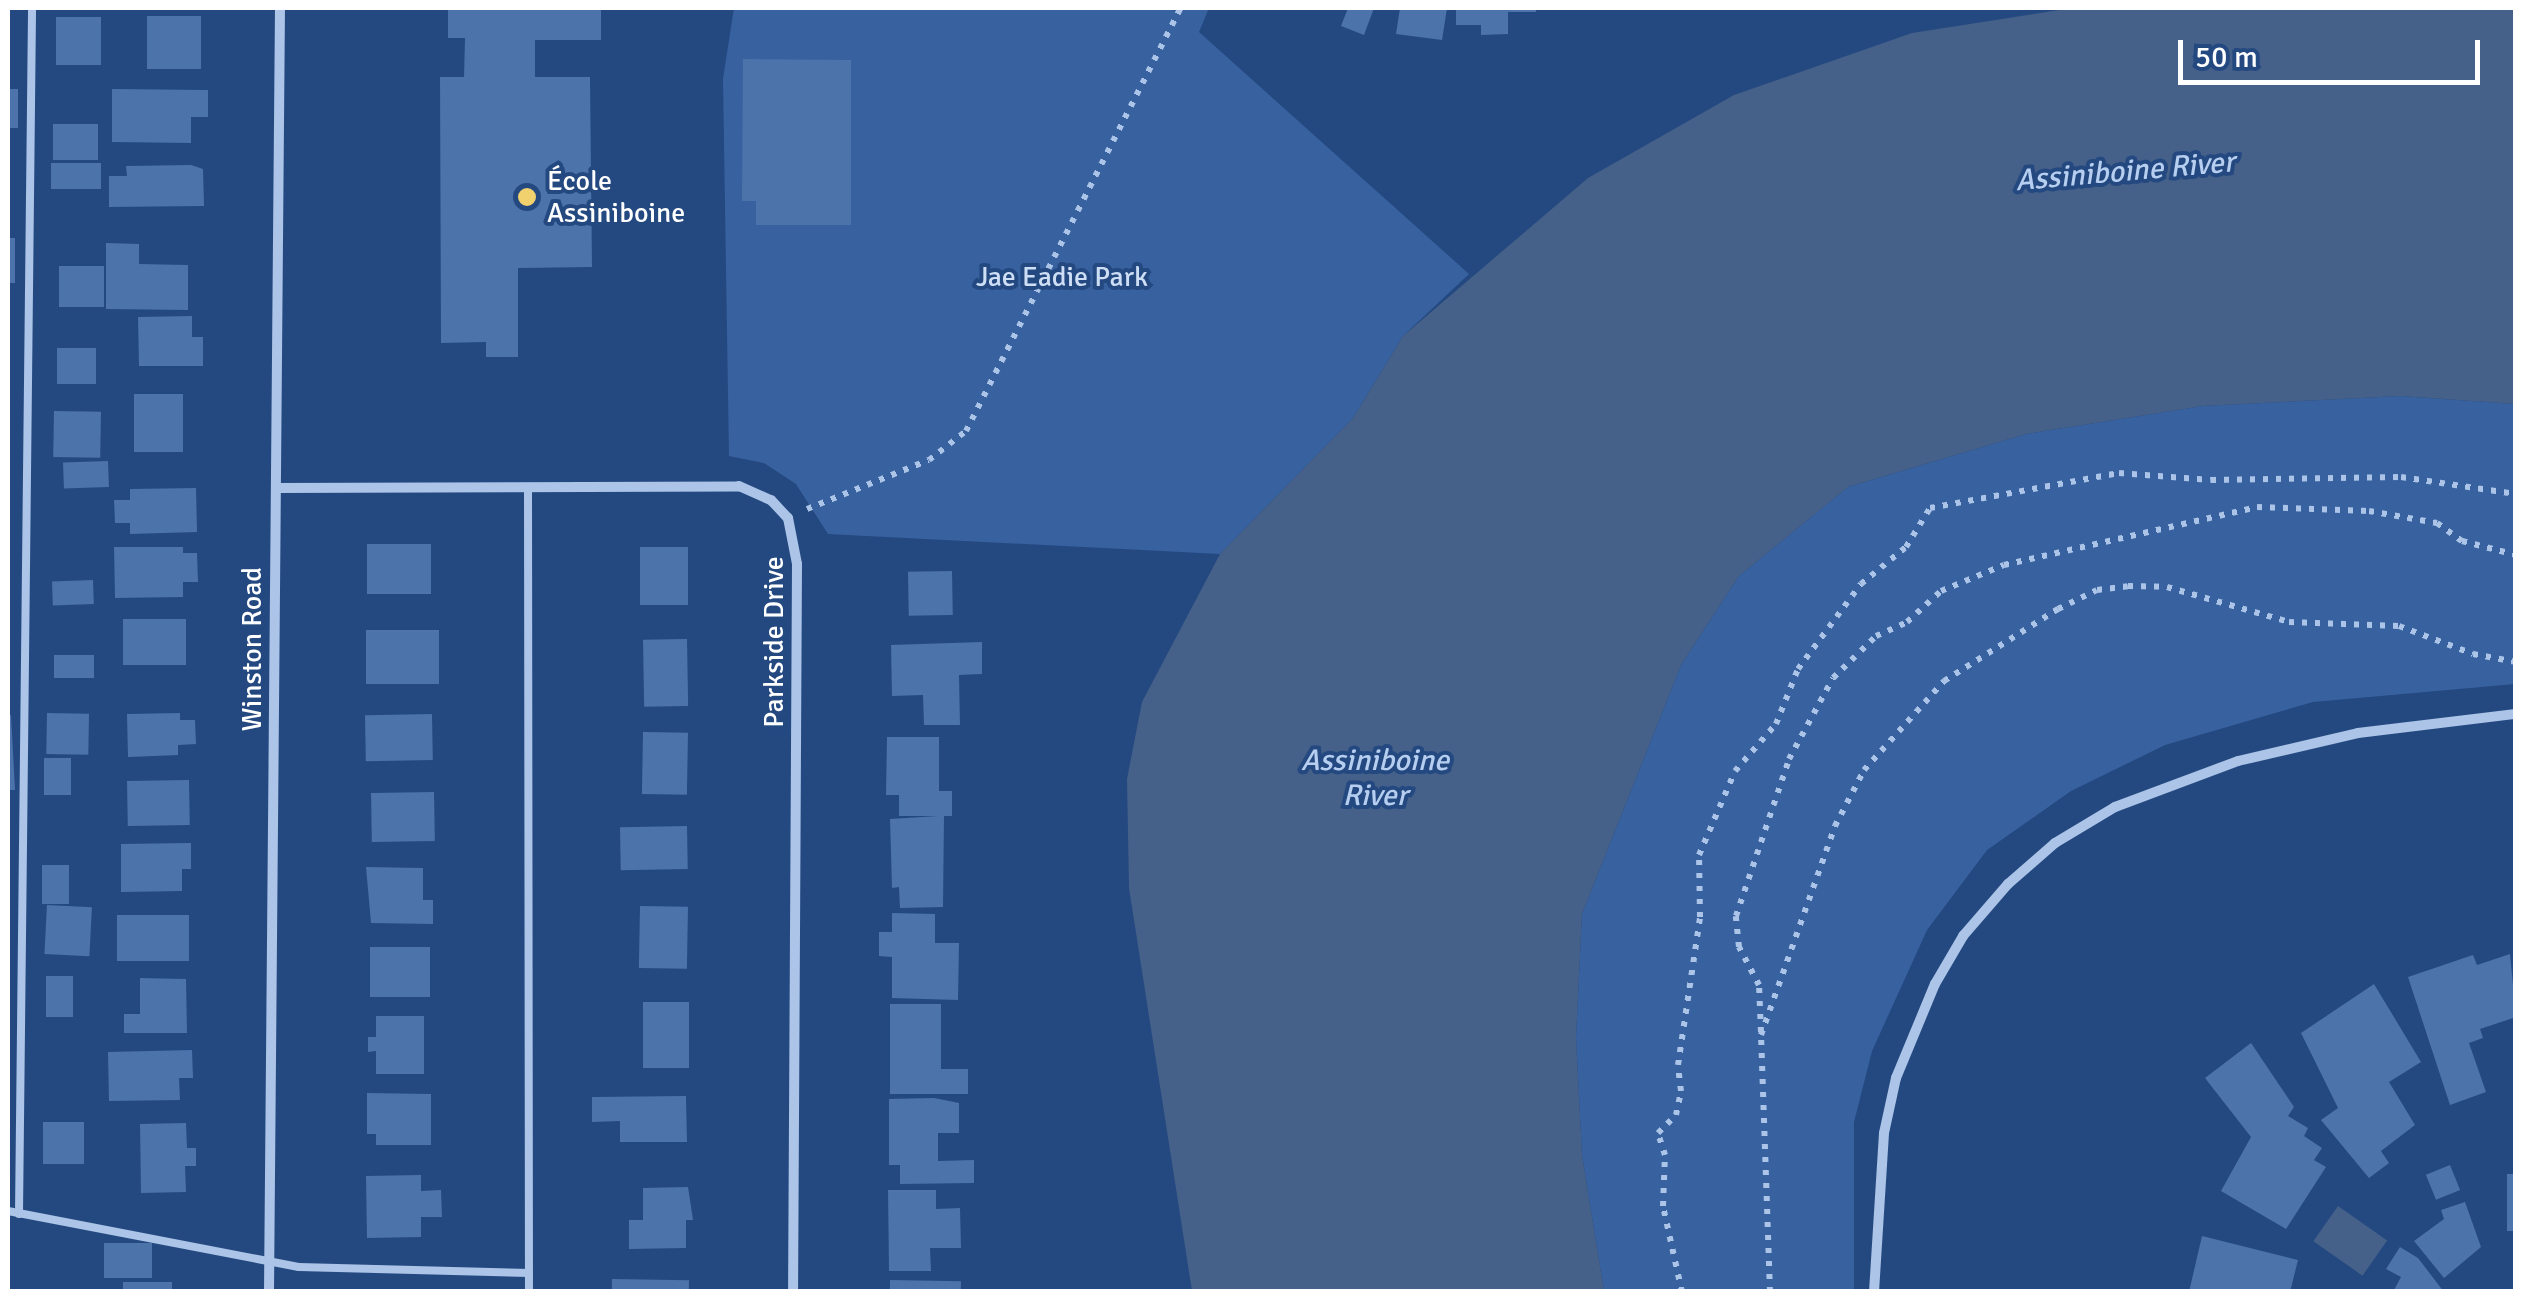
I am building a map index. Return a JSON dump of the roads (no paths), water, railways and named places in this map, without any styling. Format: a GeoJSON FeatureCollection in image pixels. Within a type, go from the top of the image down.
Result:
{"type":"FeatureCollection","features":[{"type":"Feature","properties":{"kind":"street","name":"Winston Road"},"geometry":{"type":"LineString","coordinates":[[269,1292],[280,8]]}},
{"type":"Feature","properties":{"kind":"street","name":"Parkside Drive"},"geometry":{"type":"LineString","coordinates":[[276,488],[739,486],[771,500],[788,518],[797,564],[793,1292]]}},
{"type":"Feature","properties":{"kind":"street"},"geometry":{"type":"LineString","coordinates":[[1874,1292],[1884,1133],[1896,1078],[1944,968],[2008,884],[2056,843],[2115,807],[2238,761],[2358,733],[2516,714]]}},
{"type":"Feature","properties":{"kind":"lane"},"geometry":{"type":"LineString","coordinates":[[19,1214],[32,8]]}},
{"type":"Feature","properties":{"kind":"lane"},"geometry":{"type":"LineString","coordinates":[[528,488],[529,1292]]}},
{"type":"Feature","properties":{"kind":"lane"},"geometry":{"type":"LineString","coordinates":[[8,1211],[299,1266],[529,1273]]}},
{"type":"Feature","properties":{"kind":"water","name":"Assiniboine River"},"geometry":{"type":"Polygon","coordinates":[[[2072,8],[2515,8],[2515,404],[2400,396],[2203,406],[2026,434],[1848,487],[1739,576],[1681,665],[1582,914],[1576,1038],[1582,1155],[1604,1291],[1192,1291],[1129,888],[1127,779],[1142,702],[1220,554],[1353,418],[1403,336],[1588,178],[1734,95],[1912,33],[2072,8]]]}},
{"type":"Feature","properties":{"kind":"water"},"geometry":{"type":"Polygon","coordinates":[[[2338,1206],[2387,1240],[2362,1276],[2313,1241],[2338,1206]]]}},
{"type":"Feature","properties":{"kind":"place","name":"École Assiniboine"},"geometry":{"type":"Point","coordinates":[527,197]}},
{"type":"Feature","properties":{"kind":"park label","name":"Jae Eadie Park"},"geometry":{"type":"Point","coordinates":[1062,277]}}]}
